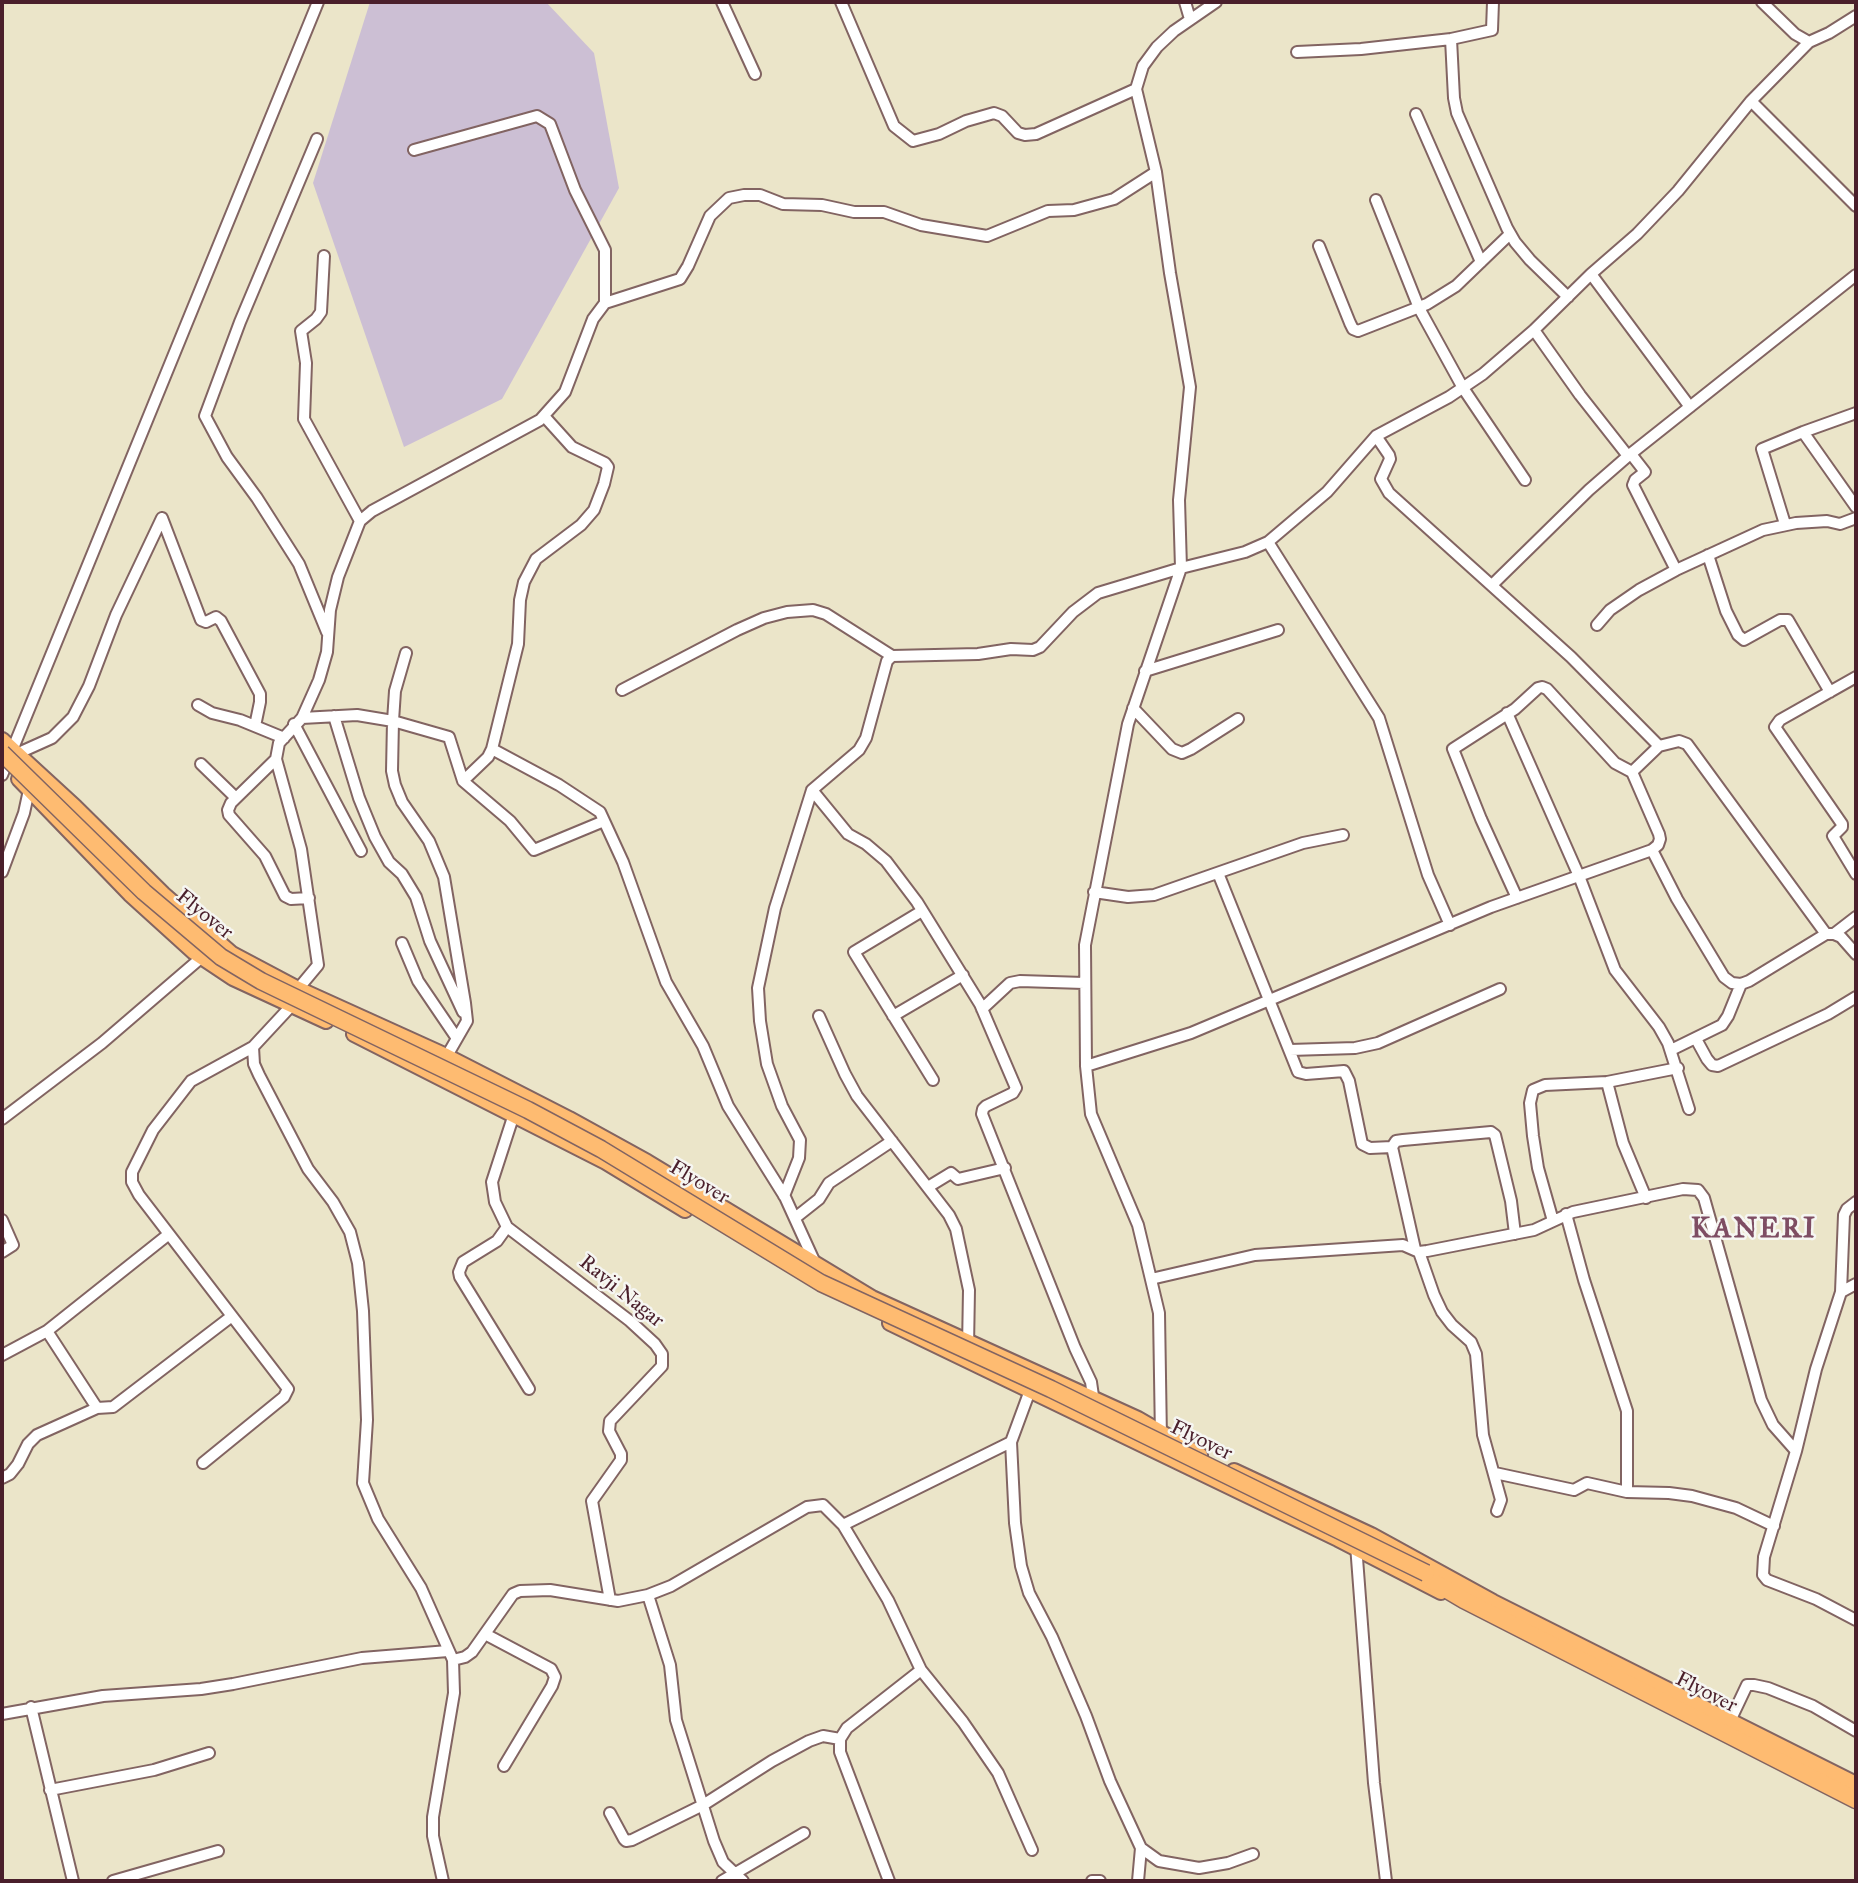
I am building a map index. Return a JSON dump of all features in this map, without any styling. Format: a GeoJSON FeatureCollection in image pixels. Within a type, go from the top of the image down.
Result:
{"type":"FeatureCollection","features":[{"type":"Feature","properties":{"kind":"highway","name":"Flyover"},"geometry":{"type":"LineString","coordinates":[[7,759],[144,892],[221,957],[261,981],[380,1036],[553,1123],[701,1208],[821,1283],[1051,1390],[1426,1573],[1856,1792]]}},
{"type":"Feature","properties":{"kind":"highway","name":"Flyover"},"geometry":{"type":"LineString","coordinates":[[1426,1573],[1432,1581],[1464,1600],[1856,1800]]}},
{"type":"Feature","properties":{"kind":"main road"},"geometry":{"type":"LineString","coordinates":[[7,759],[29,790],[130,894],[202,957],[233,978],[437,1076],[606,1162],[809,1283],[1356,1548],[1774,1766],[1798,1770]]}},
{"type":"Feature","properties":{"kind":"main road"},"geometry":{"type":"LineString","coordinates":[[7,759],[232,954],[298,989],[446,1056],[647,1162],[872,1298],[1138,1419],[1214,1462],[1357,1528],[1493,1602],[1856,1784]]}},
{"type":"Feature","properties":{"kind":"street"},"geometry":{"type":"LineString","coordinates":[[7,759],[318,2]]}},
{"type":"Feature","properties":{"kind":"street"},"geometry":{"type":"LineString","coordinates":[[722,2],[755,74]]}},
{"type":"Feature","properties":{"kind":"street"},"geometry":{"type":"LineString","coordinates":[[841,2],[894,126],[913,141],[994,113],[1002,116],[1018,133],[1036,134],[1136,89]]}},
{"type":"Feature","properties":{"kind":"street"},"geometry":{"type":"LineString","coordinates":[[1185,2],[1190,19]]}},
{"type":"Feature","properties":{"kind":"street"},"geometry":{"type":"LineString","coordinates":[[1161,1454],[1159,1313],[1138,1225],[1091,1114],[1086,1066],[1085,945],[1128,724],[1181,568],[1180,500],[1189,387],[1156,173],[1136,89],[1143,66],[1157,47],[1190,19],[1216,2]]}},
{"type":"Feature","properties":{"kind":"street"},"geometry":{"type":"LineString","coordinates":[[1297,52],[1451,39],[1492,30],[1493,2]]}},
{"type":"Feature","properties":{"kind":"street"},"geometry":{"type":"LineString","coordinates":[[1762,2],[1795,34],[1809,42]]}},
{"type":"Feature","properties":{"kind":"street"},"geometry":{"type":"LineString","coordinates":[[622,690],[737,630],[764,618],[787,612],[813,610],[826,614],[892,656],[1033,650],[1040,647],[1073,612],[1098,593],[1245,552],[1268,541],[1327,492],[1376,436],[1463,387],[1534,330],[1591,274],[1637,234],[1678,191],[1751,101],[1809,42],[1856,16]]}},
{"type":"Feature","properties":{"kind":"street"},"geometry":{"type":"LineString","coordinates":[[1451,39],[1457,113],[1510,233],[1530,260],[1568,297]]}},
{"type":"Feature","properties":{"kind":"street"},"geometry":{"type":"LineString","coordinates":[[1751,101],[1817,164],[1856,206]]}},
{"type":"Feature","properties":{"kind":"street"},"geometry":{"type":"LineString","coordinates":[[1416,114],[1481,262]]}},
{"type":"Feature","properties":{"kind":"street"},"geometry":{"type":"LineString","coordinates":[[203,1462],[287,1392],[287,1387],[134,1188],[132,1172],[153,1130],[191,1082],[253,1047],[292,1005],[298,989],[318,965],[301,849],[276,759],[279,743],[298,721],[319,680],[327,652],[330,610],[338,577],[360,521],[372,511],[518,433],[544,416],[565,392],[593,319],[604,303],[605,250],[575,190],[550,124],[537,116],[414,150]]}},
{"type":"Feature","properties":{"kind":"street"},"geometry":{"type":"LineString","coordinates":[[317,139],[240,322],[205,416],[227,457],[299,564],[328,635]]}},
{"type":"Feature","properties":{"kind":"street"},"geometry":{"type":"LineString","coordinates":[[604,303],[680,279],[710,216],[729,198],[760,195],[783,204],[822,205],[854,212],[884,212],[921,225],[987,236],[1048,211],[1074,210],[1114,200],[1156,173]]}},
{"type":"Feature","properties":{"kind":"street"},"geometry":{"type":"LineString","coordinates":[[1376,200],[1419,308],[1463,387],[1525,480]]}},
{"type":"Feature","properties":{"kind":"street"},"geometry":{"type":"LineString","coordinates":[[1319,246],[1353,329],[1364,330],[1419,308],[1456,286],[1510,233]]}},
{"type":"Feature","properties":{"kind":"street"},"geometry":{"type":"LineString","coordinates":[[324,256],[321,312],[301,331],[306,363],[304,419],[346,501],[360,521]]}},
{"type":"Feature","properties":{"kind":"street"},"geometry":{"type":"LineString","coordinates":[[1591,274],[1690,407]]}},
{"type":"Feature","properties":{"kind":"street"},"geometry":{"type":"LineString","coordinates":[[1492,585],[1589,490],[1630,455],[1856,275]]}},
{"type":"Feature","properties":{"kind":"street"},"geometry":{"type":"LineString","coordinates":[[1534,330],[1580,396],[1645,472],[1633,485],[1676,570]]}},
{"type":"Feature","properties":{"kind":"street"},"geometry":{"type":"LineString","coordinates":[[1785,524],[1762,449],[1856,413]]}},
{"type":"Feature","properties":{"kind":"street"},"geometry":{"type":"LineString","coordinates":[[464,781],[488,757],[492,749],[518,644],[520,600],[524,582],[536,559],[581,525],[594,510],[608,467],[572,447],[544,416]]}},
{"type":"Feature","properties":{"kind":"street"},"geometry":{"type":"LineString","coordinates":[[1803,432],[1856,507]]}},
{"type":"Feature","properties":{"kind":"street"},"geometry":{"type":"LineString","coordinates":[[1376,436],[1389,454],[1390,459],[1381,479],[1389,493],[1571,657],[1660,746]]}},
{"type":"Feature","properties":{"kind":"street"},"geometry":{"type":"LineString","coordinates":[[7,759],[52,738],[73,717],[89,686],[116,615],[162,518],[201,620],[206,622],[216,617],[221,621],[260,694],[255,726]]}},
{"type":"Feature","properties":{"kind":"street"},"geometry":{"type":"LineString","coordinates":[[1597,625],[1610,610],[1639,590],[1763,530],[1785,524],[1827,521],[1840,524],[1856,518]]}},
{"type":"Feature","properties":{"kind":"street"},"geometry":{"type":"LineString","coordinates":[[1268,541],[1379,718],[1429,875],[1450,925]]}},
{"type":"Feature","properties":{"kind":"street"},"geometry":{"type":"LineString","coordinates":[[1708,555],[1726,611],[1738,635],[1744,640],[1780,620],[1788,620],[1830,692]]}},
{"type":"Feature","properties":{"kind":"street"},"geometry":{"type":"LineString","coordinates":[[1145,671],[1278,630]]}},
{"type":"Feature","properties":{"kind":"street"},"geometry":{"type":"LineString","coordinates":[[406,653],[395,691],[392,771],[402,802],[429,841],[444,877],[467,1021],[437,1076]]}},
{"type":"Feature","properties":{"kind":"street"},"geometry":{"type":"LineString","coordinates":[[784,1196],[799,1158],[800,1140],[782,1106],[767,1064],[758,988],[775,908],[812,790],[859,750],[866,738],[887,661],[892,656]]}},
{"type":"Feature","properties":{"kind":"street"},"geometry":{"type":"LineString","coordinates":[[1856,677],[1780,720],[1775,726],[1842,824],[1833,836],[1856,874]]}},
{"type":"Feature","properties":{"kind":"street"},"geometry":{"type":"LineString","coordinates":[[1086,1066],[1191,1033],[1517,898],[1652,850],[1658,845],[1659,834],[1632,772],[1615,763],[1547,689],[1538,688],[1507,713],[1453,749],[1517,898]]}},
{"type":"Feature","properties":{"kind":"street"},"geometry":{"type":"LineString","coordinates":[[198,705],[212,713],[284,738]]}},
{"type":"Feature","properties":{"kind":"street"},"geometry":{"type":"LineString","coordinates":[[1133,708],[1172,749],[1182,753],[1238,719]]}},
{"type":"Feature","properties":{"kind":"street"},"geometry":{"type":"LineString","coordinates":[[1507,713],[1579,876],[1615,970],[1659,1027],[1678,1068],[1689,1109]]}},
{"type":"Feature","properties":{"kind":"street"},"geometry":{"type":"LineString","coordinates":[[298,721],[357,715],[393,721],[449,737],[464,781],[510,821],[534,850],[604,821]]}},
{"type":"Feature","properties":{"kind":"street"},"geometry":{"type":"LineString","coordinates":[[334,716],[359,798],[375,836],[389,862],[402,874],[416,897],[430,941],[467,1021]]}},
{"type":"Feature","properties":{"kind":"street"},"geometry":{"type":"LineString","coordinates":[[298,721],[361,851]]}},
{"type":"Feature","properties":{"kind":"street"},"geometry":{"type":"LineString","coordinates":[[1632,772],[1660,746],[1679,740],[1687,744],[1830,934],[1856,954]]}},
{"type":"Feature","properties":{"kind":"street"},"geometry":{"type":"LineString","coordinates":[[492,749],[559,785],[600,812],[622,862],[666,982],[703,1046],[728,1106],[784,1196],[816,1265],[809,1283]]}},
{"type":"Feature","properties":{"kind":"street"},"geometry":{"type":"LineString","coordinates":[[276,759],[236,798],[228,810],[229,815],[265,856],[285,896],[288,899],[309,898]]}},
{"type":"Feature","properties":{"kind":"street"},"geometry":{"type":"LineString","coordinates":[[201,764],[236,798]]}},
{"type":"Feature","properties":{"kind":"street"},"geometry":{"type":"LineString","coordinates":[[2,872],[24,813],[29,790]]}},
{"type":"Feature","properties":{"kind":"street"},"geometry":{"type":"LineString","coordinates":[[812,790],[848,834],[866,844],[886,861],[922,911],[982,1009],[1015,1084],[1013,1093],[983,1109],[982,1114],[1091,1382],[1095,1399],[1091,1420]]}},
{"type":"Feature","properties":{"kind":"street"},"geometry":{"type":"LineString","coordinates":[[1094,892],[1128,897],[1154,895],[1303,843],[1343,835]]}},
{"type":"Feature","properties":{"kind":"street"},"geometry":{"type":"LineString","coordinates":[[1652,850],[1677,899],[1719,969],[1732,983],[1741,984],[1856,917]]}},
{"type":"Feature","properties":{"kind":"street"},"geometry":{"type":"LineString","coordinates":[[1218,873],[1296,1069],[1301,1073],[1344,1071],[1349,1081],[1362,1144],[1370,1148],[1392,1147]]}},
{"type":"Feature","properties":{"kind":"street"},"geometry":{"type":"LineString","coordinates":[[922,911],[854,951],[854,955],[933,1080]]}},
{"type":"Feature","properties":{"kind":"street"},"geometry":{"type":"LineString","coordinates":[[402,943],[418,981],[456,1037]]}},
{"type":"Feature","properties":{"kind":"street"},"geometry":{"type":"LineString","coordinates":[[2,1119],[102,1043],[202,957]]}},
{"type":"Feature","properties":{"kind":"street"},"geometry":{"type":"LineString","coordinates":[[893,1016],[963,975]]}},
{"type":"Feature","properties":{"kind":"street"},"geometry":{"type":"LineString","coordinates":[[982,1009],[1010,983],[1084,983]]}},
{"type":"Feature","properties":{"kind":"street"},"geometry":{"type":"LineString","coordinates":[[1671,1050],[1722,1025],[1741,984]]}},
{"type":"Feature","properties":{"kind":"street"},"geometry":{"type":"LineString","coordinates":[[1290,1050],[1355,1048],[1378,1042],[1412,1030],[1500,989]]}},
{"type":"Feature","properties":{"kind":"street"},"geometry":{"type":"LineString","coordinates":[[1696,1039],[1707,1059],[1712,1065],[1718,1066],[1828,1014],[1856,997]]}},
{"type":"Feature","properties":{"kind":"street"},"geometry":{"type":"LineString","coordinates":[[819,1016],[857,1096],[928,1187],[956,1228],[969,1290],[969,1341],[966,1360]]}},
{"type":"Feature","properties":{"kind":"street"},"geometry":{"type":"LineString","coordinates":[[253,1047],[254,1064],[259,1075],[309,1169],[350,1232],[358,1263],[363,1311],[367,1420],[363,1483],[378,1520],[421,1588],[451,1655],[454,1693],[433,1817],[433,1836],[443,1881]]}},
{"type":"Feature","properties":{"kind":"street"},"geometry":{"type":"LineString","coordinates":[[1553,1221],[1538,1168],[1530,1096],[1537,1087],[1607,1082],[1678,1068]]}},
{"type":"Feature","properties":{"kind":"street"},"geometry":{"type":"LineString","coordinates":[[1607,1082],[1623,1143],[1646,1198]]}},
{"type":"Feature","properties":{"kind":"street"},"geometry":{"type":"LineString","coordinates":[[520,1095],[492,1182],[495,1202],[507,1227],[497,1241],[463,1262],[458,1272],[529,1390]]}},
{"type":"Feature","properties":{"kind":"street"},"geometry":{"type":"LineString","coordinates":[[1497,1511],[1501,1500],[1483,1435],[1476,1354],[1471,1342],[1442,1312],[1417,1251],[1392,1147],[1396,1141],[1491,1132],[1495,1135],[1511,1201],[1515,1234]]}},
{"type":"Feature","properties":{"kind":"street"},"geometry":{"type":"LineString","coordinates":[[795,1218],[819,1199],[829,1183],[892,1141]]}},
{"type":"Feature","properties":{"kind":"street"},"geometry":{"type":"LineString","coordinates":[[928,1187],[951,1173],[958,1179],[1005,1168]]}},
{"type":"Feature","properties":{"kind":"street"},"geometry":{"type":"LineString","coordinates":[[1151,1279],[1255,1255],[1403,1245],[1417,1251],[1515,1234],[1543,1227],[1566,1214],[1683,1189],[1698,1190],[1761,1400],[1773,1425],[1796,1451]]}},
{"type":"Feature","properties":{"kind":"street"},"geometry":{"type":"LineString","coordinates":[[1856,1202],[1844,1215],[1842,1292],[1816,1369],[1796,1451],[1764,1556],[1763,1575],[1767,1580],[1816,1599],[1856,1620]]}},
{"type":"Feature","properties":{"kind":"street"},"geometry":{"type":"LineString","coordinates":[[1566,1214],[1584,1280],[1627,1411],[1628,1492]]}},
{"type":"Feature","properties":{"kind":"street"},"geometry":{"type":"LineString","coordinates":[[2,1220],[13,1245],[2,1252]]}},
{"type":"Feature","properties":{"kind":"street","name":"Ravji Nagar"},"geometry":{"type":"LineString","coordinates":[[507,1227],[630,1321],[662,1354],[662,1366],[610,1421],[609,1431],[621,1454],[621,1460],[592,1501],[610,1600]]}},
{"type":"Feature","properties":{"kind":"street"},"geometry":{"type":"LineString","coordinates":[[2,1355],[47,1331],[169,1234]]}},
{"type":"Feature","properties":{"kind":"street"},"geometry":{"type":"LineString","coordinates":[[1842,1292],[1856,1284]]}},
{"type":"Feature","properties":{"kind":"street"},"geometry":{"type":"LineString","coordinates":[[2,1478],[10,1474],[28,1444],[37,1435],[97,1408],[108,1409],[127,1399],[232,1316]]}},
{"type":"Feature","properties":{"kind":"street"},"geometry":{"type":"LineString","coordinates":[[47,1331],[97,1408]]}},
{"type":"Feature","properties":{"kind":"street"},"geometry":{"type":"LineString","coordinates":[[1036,1373],[1011,1442],[1015,1523],[1021,1566],[1029,1593],[1052,1637],[1110,1781],[1141,1848],[1151,1857],[1159,1861],[1199,1868],[1228,1863],[1253,1854]]}},
{"type":"Feature","properties":{"kind":"street"},"geometry":{"type":"LineString","coordinates":[[843,1525],[1011,1442]]}},
{"type":"Feature","properties":{"kind":"street"},"geometry":{"type":"LineString","coordinates":[[1495,1473],[1574,1490],[1587,1483],[1628,1492],[1670,1493],[1713,1501],[1774,1525]]}},
{"type":"Feature","properties":{"kind":"street"},"geometry":{"type":"LineString","coordinates":[[2,1714],[103,1696],[201,1689],[362,1658],[451,1655],[464,1657],[472,1652],[513,1594],[520,1591],[550,1590],[610,1600],[648,1595],[699,1571],[807,1507],[823,1505],[843,1525],[888,1600],[921,1670],[970,1730],[998,1773],[1031,1850]]}},
{"type":"Feature","properties":{"kind":"street"},"geometry":{"type":"LineString","coordinates":[[1357,1528],[1356,1548],[1374,1783],[1386,1881]]}},
{"type":"Feature","properties":{"kind":"street"},"geometry":{"type":"LineString","coordinates":[[648,1595],[670,1665],[676,1720],[718,1852],[723,1862],[740,1877]]}},
{"type":"Feature","properties":{"kind":"street"},"geometry":{"type":"LineString","coordinates":[[485,1634],[551,1669],[555,1677],[504,1766]]}},
{"type":"Feature","properties":{"kind":"street"},"geometry":{"type":"LineString","coordinates":[[889,1881],[840,1752],[840,1738],[847,1728],[921,1670]]}},
{"type":"Feature","properties":{"kind":"street"},"geometry":{"type":"LineString","coordinates":[[1730,1721],[1747,1685],[1754,1685],[1813,1706],[1856,1731]]}},
{"type":"Feature","properties":{"kind":"street"},"geometry":{"type":"LineString","coordinates":[[31,1707],[73,1881]]}},
{"type":"Feature","properties":{"kind":"street"},"geometry":{"type":"LineString","coordinates":[[610,1813],[624,1839],[628,1841],[703,1805],[772,1761],[815,1738],[840,1738]]}},
{"type":"Feature","properties":{"kind":"street"},"geometry":{"type":"LineString","coordinates":[[50,1790],[154,1770],[209,1753]]}},
{"type":"Feature","properties":{"kind":"street"},"geometry":{"type":"LineString","coordinates":[[722,1881],[740,1877],[804,1833]]}},
{"type":"Feature","properties":{"kind":"street"},"geometry":{"type":"LineString","coordinates":[[1138,1881],[1141,1848]]}},
{"type":"Feature","properties":{"kind":"street"},"geometry":{"type":"LineString","coordinates":[[113,1881],[218,1851]]}},
{"type":"Feature","properties":{"kind":"street"},"geometry":{"type":"LineString","coordinates":[[1092,1881],[1100,1881]]}},
{"type":"Feature","properties":{"kind":"shaded area"},"geometry":{"type":"Polygon","coordinates":[[[370,2],[546,2],[594,53],[619,188],[502,399],[404,447],[313,183],[370,2]]]}},
{"type":"Feature","properties":{"kind":"district","name":"KANERI"},"geometry":{"type":"Point","coordinates":[1754,1230]}}]}
